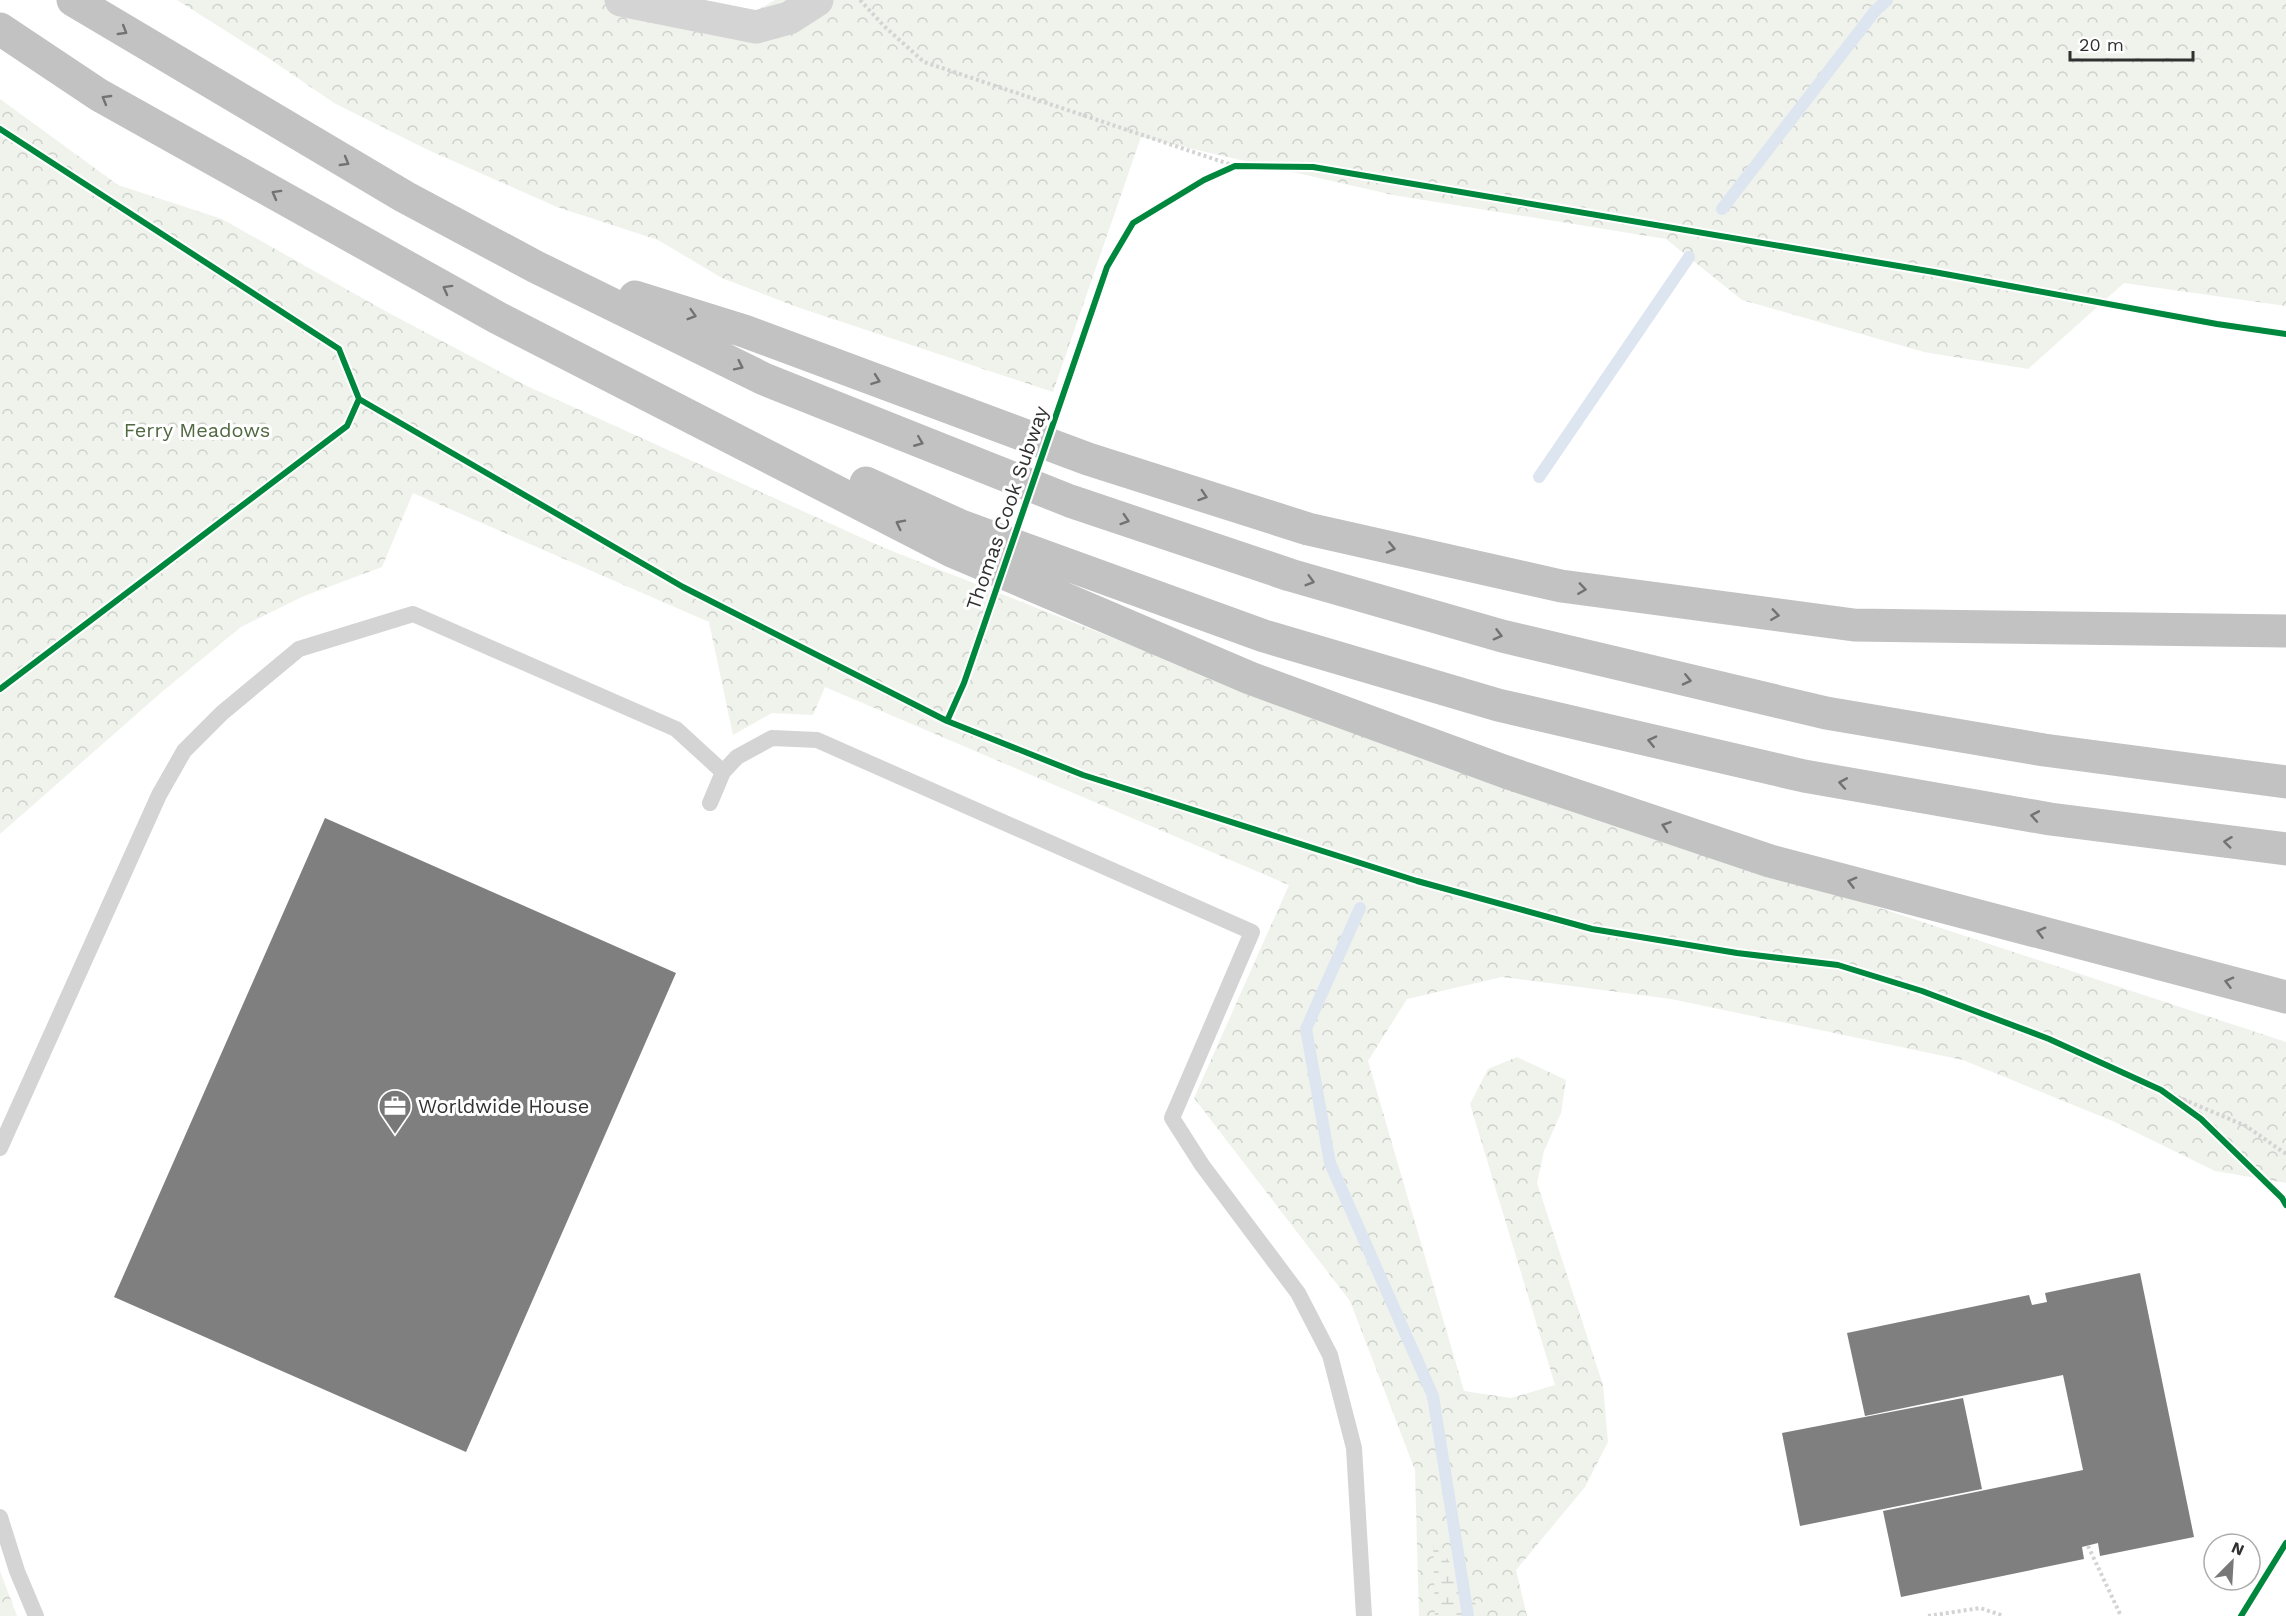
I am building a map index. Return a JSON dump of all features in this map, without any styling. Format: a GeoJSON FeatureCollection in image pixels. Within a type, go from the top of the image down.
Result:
{"type":"FeatureCollection","features":[{"type":"Feature","properties":{"kind":"highway"},"geometry":{"type":"LineString","coordinates":[[73,0],[405,197],[536,267],[765,379],[1070,501],[1290,575],[1502,636],[1826,713],[2044,750],[2278,782]]}},
{"type":"Feature","properties":{"kind":"highway"},"geometry":{"type":"LineString","coordinates":[[0,29],[99,95],[498,318],[952,551],[1250,678],[1506,772],[1770,861],[2286,997]]}},
{"type":"Feature","properties":{"kind":"highway"},"geometry":{"type":"LineString","coordinates":[[536,267],[744,331],[1088,459],[1308,529],[1561,586],[1854,625],[2286,631]]}},
{"type":"Feature","properties":{"kind":"highway"},"geometry":{"type":"LineString","coordinates":[[498,318],[962,526],[1264,636],[1498,705],[1804,776],[2050,819],[2286,849]]}},
{"type":"Feature","properties":{"kind":"street"},"geometry":{"type":"LineString","coordinates":[[621,0],[756,27],[789,18],[817,0]]}},
{"type":"Feature","properties":{"kind":"lane"},"geometry":{"type":"LineString","coordinates":[[0,1149],[159,795],[184,751],[222,713],[299,649],[412,614],[676,729],[723,772]]}},
{"type":"Feature","properties":{"kind":"lane"},"geometry":{"type":"LineString","coordinates":[[710,803],[723,772],[737,757],[772,738],[817,740],[1252,932],[1172,1118],[1202,1165],[1298,1293],[1330,1355],[1354,1448],[1364,1616]]}},
{"type":"Feature","properties":{"kind":"lane"},"geometry":{"type":"LineString","coordinates":[[0,1517],[17,1571],[36,1616]]}},
{"type":"Feature","properties":{"kind":"path"},"geometry":{"type":"LineString","coordinates":[[860,0],[884,26],[924,62],[1235,166],[1246,166]]}},
{"type":"Feature","properties":{"kind":"path"},"geometry":{"type":"LineString","coordinates":[[1224,171],[1235,166]]}},
{"type":"Feature","properties":{"kind":"path"},"geometry":{"type":"LineString","coordinates":[[2150,1085],[2246,1126],[2286,1154]]}},
{"type":"Feature","properties":{"kind":"path"},"geometry":{"type":"LineString","coordinates":[[2161,1090],[2193,1113]]}},
{"type":"Feature","properties":{"kind":"path"},"geometry":{"type":"LineString","coordinates":[[2088,1546],[2121,1616]]}},
{"type":"Feature","properties":{"kind":"path"},"geometry":{"type":"LineString","coordinates":[[1928,1616],[1980,1608],[2004,1616]]}},
{"type":"Feature","properties":{"kind":"green space"},"geometry":{"type":"Polygon","coordinates":[[[177,0],[614,0],[731,25],[775,0],[2286,0],[2286,306],[2124,283],[2028,369],[1924,352],[1742,300],[1666,239],[1393,195],[1141,137],[1053,392],[794,306],[722,278],[658,240],[557,207],[426,149],[334,103],[177,0]]]}},
{"type":"Feature","properties":{"kind":"green space","name":"Ferry Meadows"},"geometry":{"type":"Polygon","coordinates":[[[0,99],[118,185],[222,219],[387,312],[527,386],[882,547],[1369,739],[2286,1042],[2286,1183],[2215,1171],[2115,1122],[1963,1060],[1671,999],[1502,977],[1407,999],[1368,1061],[1464,1391],[1511,1398],[1555,1385],[1470,1104],[1488,1069],[1517,1057],[1566,1080],[1561,1113],[1544,1151],[1537,1183],[1603,1385],[1608,1442],[1585,1487],[1516,1570],[1527,1616],[1419,1616],[1415,1470],[1350,1301],[1194,1098],[1289,885],[825,687],[813,715],[772,713],[733,735],[709,622],[413,493],[382,567],[304,596],[241,627],[163,691],[0,834],[0,99]]]}},
{"type":"Feature","properties":{"kind":"green space"},"geometry":{"type":"Polygon","coordinates":[[[1433,1536],[1480,1611],[1482,1616],[1435,1616],[1433,1536]]]}},
{"type":"Feature","properties":{"kind":"green space"},"geometry":{"type":"Polygon","coordinates":[[[0,1571],[17,1616],[0,1616],[0,1571]]]}},
{"type":"Feature","properties":{"kind":"building","name":"Worldwide House"},"geometry":{"type":"Polygon","coordinates":[[[325,818],[676,973],[466,1452],[114,1297],[325,818]]]}},
{"type":"Feature","properties":{"kind":"building"},"geometry":{"type":"Polygon","coordinates":[[[2140,1273],[2194,1537],[2100,1556],[2098,1543],[2082,1547],[2084,1559],[1901,1597],[1883,1511],[2083,1470],[2063,1375],[1865,1416],[1847,1333],[2029,1295],[2032,1305],[2047,1302],[2045,1293],[2140,1273]]]}},
{"type":"Feature","properties":{"kind":"building"},"geometry":{"type":"Polygon","coordinates":[[[1963,1398],[1982,1489],[1800,1526],[1782,1433],[1963,1398]]]}},
{"type":"Feature","properties":{"kind":"waterway"},"geometry":{"type":"LineString","coordinates":[[1722,209],[1875,11],[1887,0]]}},
{"type":"Feature","properties":{"kind":"waterway"},"geometry":{"type":"LineString","coordinates":[[1539,477],[1689,257]]}},
{"type":"Feature","properties":{"kind":"waterway"},"geometry":{"type":"LineString","coordinates":[[1360,908],[1306,1029],[1330,1163],[1433,1396],[1468,1616]]}},
{"type":"Feature","properties":{"kind":"cycle path"},"geometry":{"type":"LineString","coordinates":[[0,129],[339,349],[359,399],[683,587],[947,721],[1083,775],[1417,881],[1592,929],[1737,953],[1838,965],[1922,991],[2049,1039],[2161,1090],[2201,1119],[2282,1198],[2286,1205]]}},
{"type":"Feature","properties":{"kind":"cycle path","name":"Thomas Cook Subway"},"geometry":{"type":"LineString","coordinates":[[947,721],[964,683],[1107,267],[1133,223],[1204,180],[1235,166],[1313,167],[1934,272],[2217,324],[2286,334]]}},
{"type":"Feature","properties":{"kind":"cycle path"},"geometry":{"type":"LineString","coordinates":[[0,689],[347,426],[359,399]]}},
{"type":"Feature","properties":{"kind":"cycle path"},"geometry":{"type":"LineString","coordinates":[[2241,1616],[2286,1543]]}},
{"type":"Feature","properties":{"kind":"place","name":"Worldwide House"},"geometry":{"type":"Point","coordinates":[395,1135]}}]}
